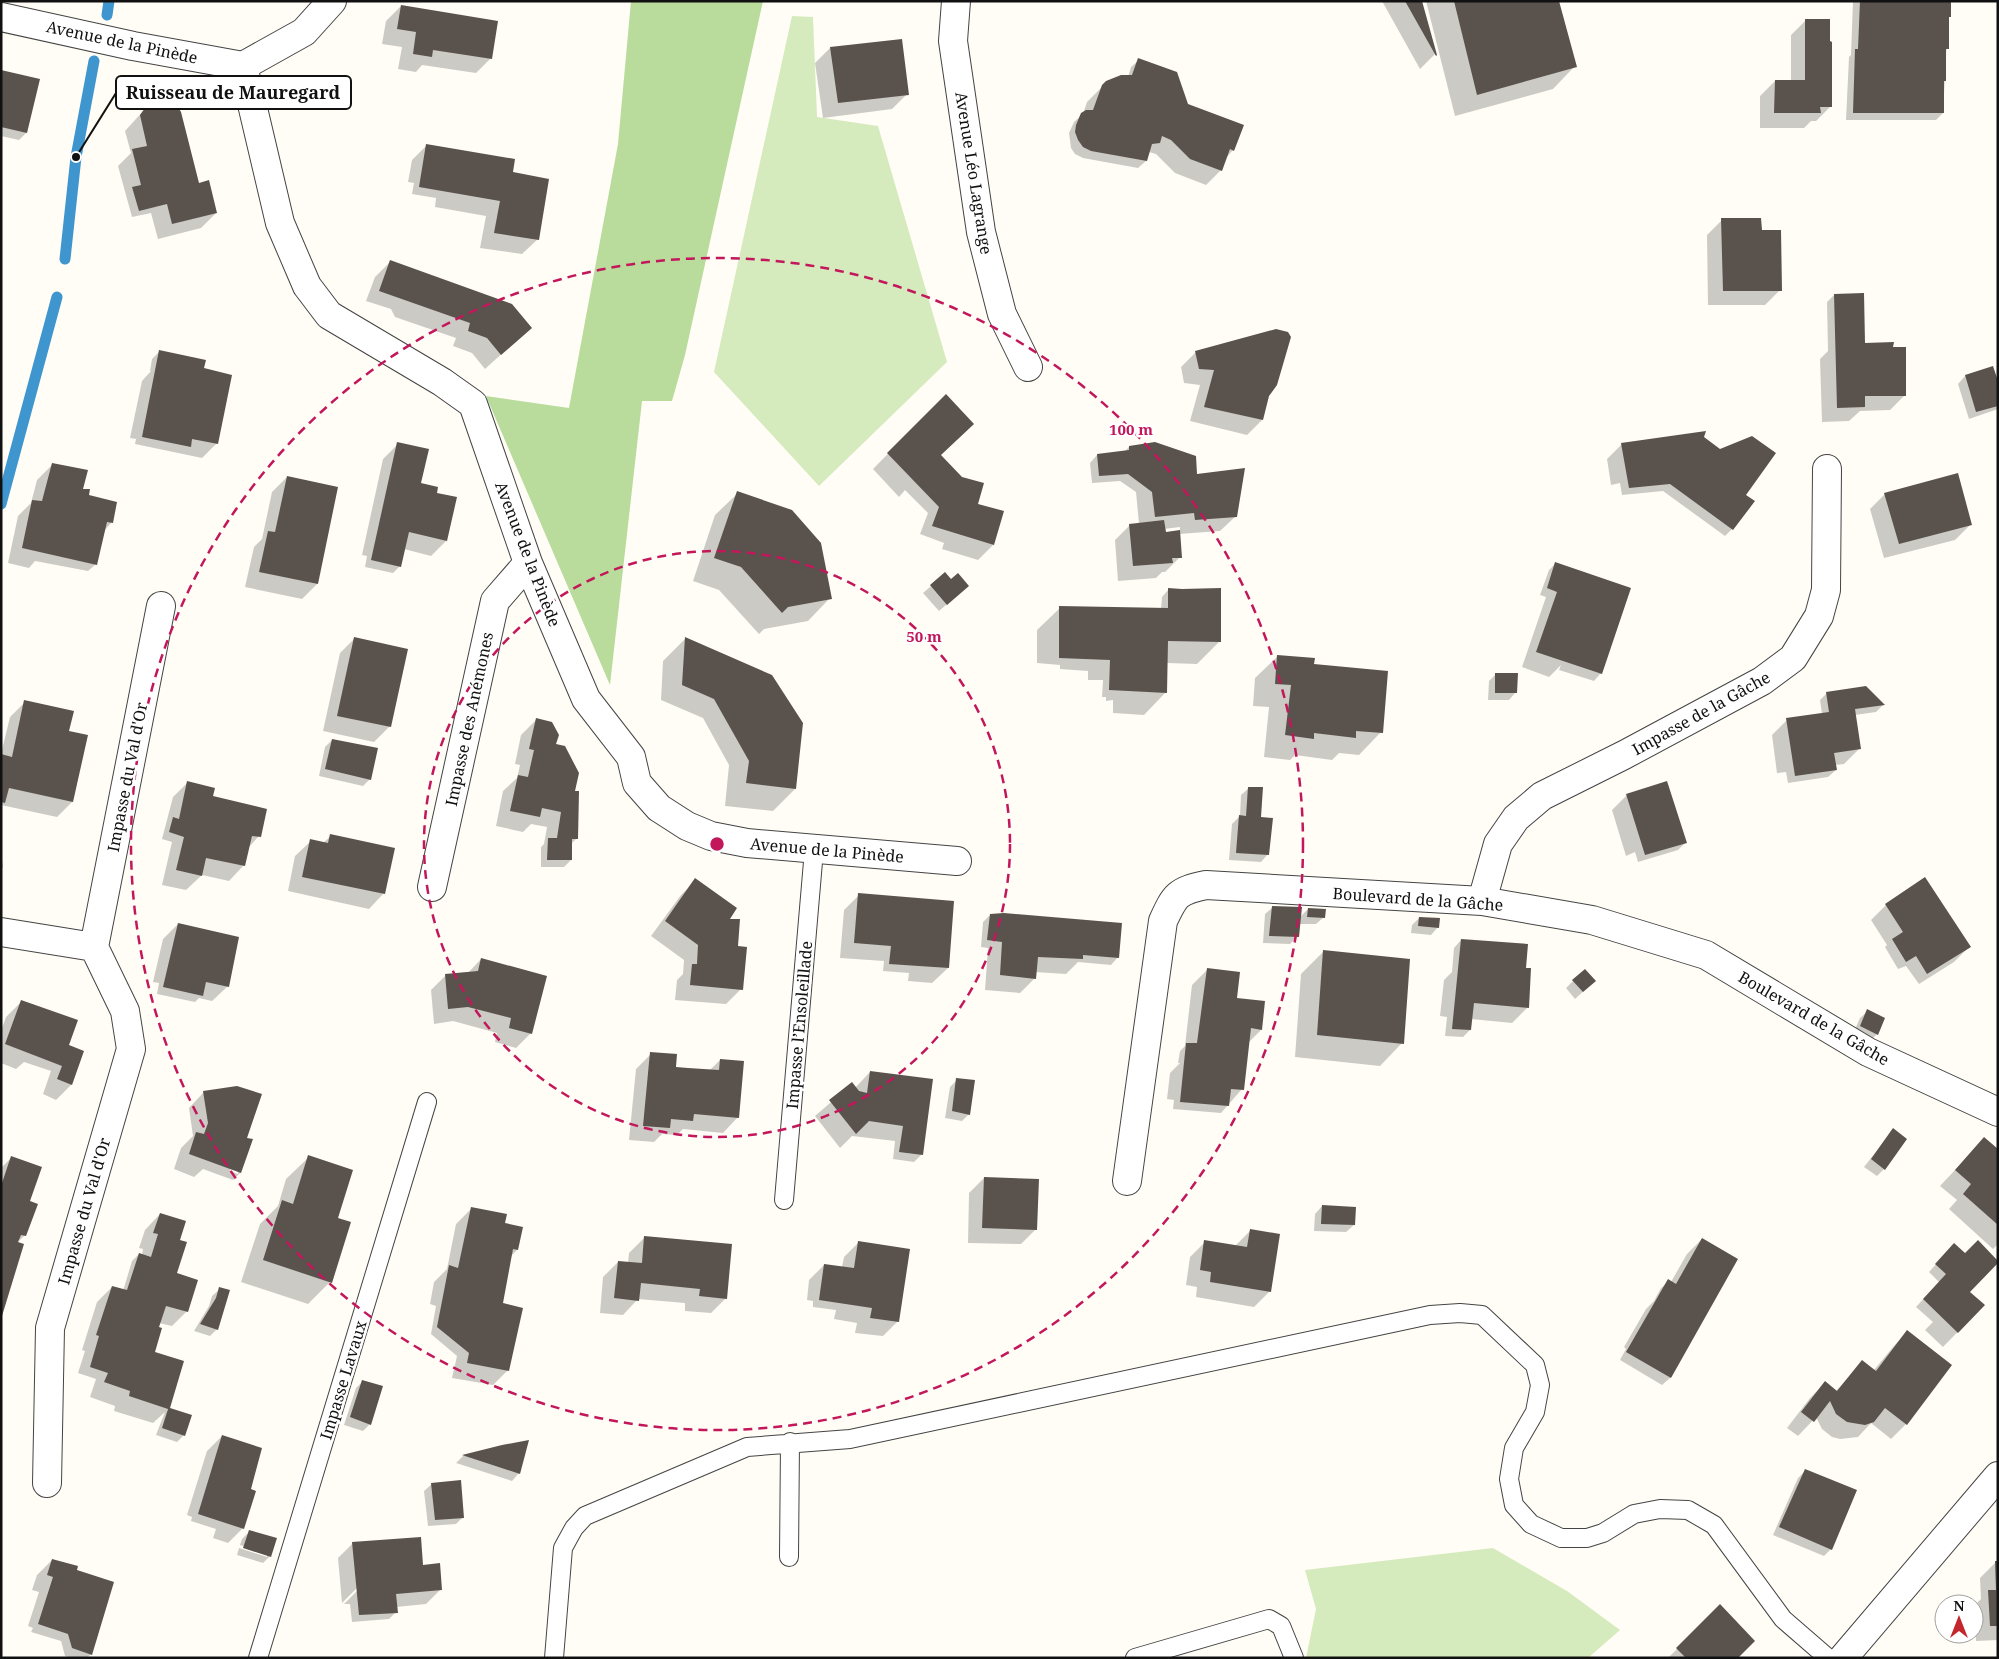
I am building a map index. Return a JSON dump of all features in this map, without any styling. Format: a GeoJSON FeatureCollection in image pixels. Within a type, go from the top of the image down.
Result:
{"type":"FeatureCollection","features":[{"type":"Feature","properties":{"kind":"street"},"geometry":{"type":"LineString","coordinates":[[244,66],[304,32],[332,1]]}},
{"type":"Feature","properties":{"kind":"street","name":"Avenue Léo Lagrange"},"geometry":{"type":"LineString","coordinates":[[956,1],[953,41],[981,232],[1002,314],[1028,367]]}},
{"type":"Feature","properties":{"kind":"street","name":"Avenue de la Pinède"},"geometry":{"type":"LineString","coordinates":[[1,17],[133,46],[244,66],[280,223],[307,286],[329,315],[442,382],[472,404],[528,563],[586,700],[631,757],[637,784],[659,808],[687,826],[711,836],[747,843],[957,861]]}},
{"type":"Feature","properties":{"kind":"street","name":"Impasse de la Gâche"},"geometry":{"type":"LineString","coordinates":[[1482,901],[1498,844],[1516,818],[1542,796],[1624,756],[1762,681],[1793,658],[1819,616],[1826,590],[1827,469]]}},
{"type":"Feature","properties":{"kind":"street","name":"Impasse des Anémones"},"geometry":{"type":"LineString","coordinates":[[432,887],[495,600],[528,563]]}},
{"type":"Feature","properties":{"kind":"street","name":"Impasse du Val d'Or"},"geometry":{"type":"LineString","coordinates":[[47,1483],[50,1328],[131,1049],[125,1011],[94,948],[161,606]]}},
{"type":"Feature","properties":{"kind":"street","name":"Boulevard de la Gâche"},"geometry":{"type":"LineString","coordinates":[[1127,1181],[1162,921],[1172,901],[1184,890],[1206,885],[1482,901],[1592,920],[1706,955],[1868,1052],[1998,1112]]}},
{"type":"Feature","properties":{"kind":"street"},"geometry":{"type":"LineString","coordinates":[[1,932],[94,948]]}},
{"type":"Feature","properties":{"kind":"street"},"geometry":{"type":"LineString","coordinates":[[1843,1658],[1998,1476]]}},
{"type":"Feature","properties":{"kind":"lane","name":"Impasse l’Ensoleillade"},"geometry":{"type":"LineString","coordinates":[[784,1200],[814,850]]}},
{"type":"Feature","properties":{"kind":"lane","name":"Impasse Lavaux"},"geometry":{"type":"LineString","coordinates":[[258,1658],[427,1102]]}},
{"type":"Feature","properties":{"kind":"lane"},"geometry":{"type":"LineString","coordinates":[[554,1658],[564,1548],[574,1528],[585,1516],[747,1447],[790,1442],[850,1439],[1430,1315],[1460,1313],[1482,1315],[1535,1365],[1540,1385],[1535,1412],[1514,1448],[1509,1479],[1514,1505],[1531,1524],[1561,1538],[1587,1538],[1603,1533],[1634,1514],[1660,1509],[1688,1510],[1714,1526],[1783,1618],[1828,1658]]}},
{"type":"Feature","properties":{"kind":"lane"},"geometry":{"type":"LineString","coordinates":[[789,1557],[790,1442]]}},
{"type":"Feature","properties":{"kind":"lane"},"geometry":{"type":"LineString","coordinates":[[1135,1658],[1269,1618],[1281,1626],[1294,1658]]}},
{"type":"Feature","properties":{"kind":"green space"},"geometry":{"type":"Polygon","coordinates":[[[631,1],[763,1],[685,355],[672,401],[642,401],[610,685],[486,396],[569,408],[618,144],[631,1]]]}},
{"type":"Feature","properties":{"kind":"green space"},"geometry":{"type":"Polygon","coordinates":[[[792,16],[813,17],[817,117],[878,126],[947,362],[819,486],[714,372],[792,16]]]}},
{"type":"Feature","properties":{"kind":"green space"},"geometry":{"type":"Polygon","coordinates":[[[1493,1548],[1567,1591],[1620,1630],[1588,1658],[1306,1658],[1316,1609],[1305,1570],[1493,1548]]]}},
{"type":"Feature","properties":{"kind":"building"},"geometry":{"type":"Polygon","coordinates":[[[1405,1],[1422,1],[1436,56],[1405,1]]]}},
{"type":"Feature","properties":{"kind":"building"},"geometry":{"type":"Polygon","coordinates":[[[1454,1],[1559,1],[1577,67],[1477,95],[1454,1]]]}},
{"type":"Feature","properties":{"kind":"building"},"geometry":{"type":"Polygon","coordinates":[[[1860,1],[1951,1],[1949,49],[1946,49],[1946,81],[1944,81],[1944,113],[1853,113],[1855,49],[1858,49],[1860,1]]]}},
{"type":"Feature","properties":{"kind":"building"},"geometry":{"type":"Polygon","coordinates":[[[401,5],[498,21],[492,59],[433,50],[432,57],[413,54],[416,32],[397,29],[401,5]]]}},
{"type":"Feature","properties":{"kind":"building"},"geometry":{"type":"Polygon","coordinates":[[[1805,19],[1830,19],[1832,107],[1820,107],[1821,113],[1774,113],[1775,80],[1805,80],[1805,19]]]}},
{"type":"Feature","properties":{"kind":"building"},"geometry":{"type":"Polygon","coordinates":[[[902,39],[909,95],[838,103],[830,47],[902,39]]]}},
{"type":"Feature","properties":{"kind":"building"},"geometry":{"type":"Polygon","coordinates":[[[1138,58],[1177,72],[1188,104],[1244,125],[1234,151],[1230,149],[1222,171],[1190,159],[1171,140],[1162,136],[1160,143],[1152,144],[1147,161],[1091,151],[1083,147],[1075,132],[1081,113],[1086,110],[1093,110],[1102,85],[1106,81],[1121,75],[1132,75],[1138,58]]]}},
{"type":"Feature","properties":{"kind":"building"},"geometry":{"type":"Polygon","coordinates":[[[1,70],[40,79],[27,133],[1,127],[1,70]]]}},
{"type":"Feature","properties":{"kind":"building"},"geometry":{"type":"Polygon","coordinates":[[[168,103],[178,107],[181,112],[199,183],[209,180],[217,213],[172,224],[167,204],[139,211],[132,187],[141,185],[132,149],[147,146],[140,115],[145,108],[168,103]]]}},
{"type":"Feature","properties":{"kind":"building"},"geometry":{"type":"Polygon","coordinates":[[[426,144],[515,159],[513,172],[549,179],[539,240],[494,233],[500,201],[419,187],[426,144]]]}},
{"type":"Feature","properties":{"kind":"building"},"geometry":{"type":"Polygon","coordinates":[[[1721,218],[1761,218],[1762,230],[1781,230],[1782,291],[1723,291],[1721,218]]]}},
{"type":"Feature","properties":{"kind":"building"},"geometry":{"type":"Polygon","coordinates":[[[390,260],[512,304],[532,328],[501,355],[487,338],[468,331],[470,323],[379,291],[390,260]]]}},
{"type":"Feature","properties":{"kind":"building"},"geometry":{"type":"Polygon","coordinates":[[[1864,293],[1865,343],[1894,342],[1893,347],[1906,347],[1906,396],[1865,396],[1865,407],[1837,408],[1834,294],[1864,293]]]}},
{"type":"Feature","properties":{"kind":"building"},"geometry":{"type":"Polygon","coordinates":[[[1276,329],[1288,332],[1291,337],[1277,385],[1269,396],[1263,420],[1204,407],[1214,370],[1199,369],[1195,351],[1276,329]]]}},
{"type":"Feature","properties":{"kind":"building"},"geometry":{"type":"Polygon","coordinates":[[[159,350],[206,360],[204,368],[232,375],[218,444],[192,439],[191,447],[142,437],[159,350]]]}},
{"type":"Feature","properties":{"kind":"building"},"geometry":{"type":"Polygon","coordinates":[[[1993,366],[1998,381],[1998,406],[1976,412],[1965,375],[1993,366]]]}},
{"type":"Feature","properties":{"kind":"building"},"geometry":{"type":"Polygon","coordinates":[[[946,394],[974,424],[941,455],[962,477],[984,483],[978,504],[1004,511],[994,545],[932,526],[939,507],[887,453],[946,394]]]}},
{"type":"Feature","properties":{"kind":"building"},"geometry":{"type":"Polygon","coordinates":[[[1706,431],[1704,437],[1720,449],[1752,436],[1776,453],[1746,495],[1755,501],[1733,530],[1670,484],[1629,488],[1621,443],[1706,431]]]}},
{"type":"Feature","properties":{"kind":"building"},"geometry":{"type":"Polygon","coordinates":[[[397,442],[429,449],[421,483],[438,487],[437,493],[457,497],[447,541],[409,532],[401,567],[371,560],[397,442]]]}},
{"type":"Feature","properties":{"kind":"building"},"geometry":{"type":"Polygon","coordinates":[[[1155,442],[1196,456],[1197,474],[1245,468],[1237,517],[1195,520],[1194,513],[1155,517],[1152,492],[1128,474],[1099,476],[1097,454],[1129,450],[1129,446],[1155,442]]]}},
{"type":"Feature","properties":{"kind":"building"},"geometry":{"type":"Polygon","coordinates":[[[52,463],[88,470],[83,489],[90,489],[89,495],[117,502],[113,523],[107,522],[97,565],[22,548],[32,500],[42,501],[52,463]]]}},
{"type":"Feature","properties":{"kind":"building"},"geometry":{"type":"Polygon","coordinates":[[[1958,473],[1972,525],[1899,544],[1884,493],[1958,473]]]}},
{"type":"Feature","properties":{"kind":"building"},"geometry":{"type":"Polygon","coordinates":[[[287,476],[338,487],[318,584],[259,572],[268,531],[275,532],[287,476]]]}},
{"type":"Feature","properties":{"kind":"building"},"geometry":{"type":"Polygon","coordinates":[[[737,491],[792,510],[821,543],[832,599],[788,607],[782,613],[741,567],[714,558],[737,491]]]}},
{"type":"Feature","properties":{"kind":"building"},"geometry":{"type":"Polygon","coordinates":[[[1164,520],[1166,532],[1180,530],[1182,558],[1172,558],[1173,563],[1133,566],[1129,524],[1164,520]]]}},
{"type":"Feature","properties":{"kind":"building"},"geometry":{"type":"Polygon","coordinates":[[[1555,562],[1631,588],[1602,674],[1536,652],[1557,592],[1547,588],[1555,562]]]}},
{"type":"Feature","properties":{"kind":"building"},"geometry":{"type":"Polygon","coordinates":[[[945,572],[951,579],[958,573],[969,586],[947,605],[930,585],[945,572]]]}},
{"type":"Feature","properties":{"kind":"building"},"geometry":{"type":"Polygon","coordinates":[[[1168,588],[1221,588],[1221,642],[1168,641],[1167,693],[1109,690],[1110,660],[1059,658],[1059,606],[1168,608],[1168,588]]]}},
{"type":"Feature","properties":{"kind":"building"},"geometry":{"type":"Polygon","coordinates":[[[354,637],[408,649],[391,727],[337,716],[354,637]]]}},
{"type":"Feature","properties":{"kind":"building"},"geometry":{"type":"Polygon","coordinates":[[[685,637],[772,675],[803,723],[796,789],[746,783],[749,761],[714,699],[682,685],[685,637]]]}},
{"type":"Feature","properties":{"kind":"building"},"geometry":{"type":"Polygon","coordinates":[[[1277,655],[1315,658],[1314,664],[1388,671],[1383,733],[1356,731],[1356,738],[1314,733],[1314,739],[1285,735],[1291,685],[1275,684],[1277,655]]]}},
{"type":"Feature","properties":{"kind":"building"},"geometry":{"type":"Polygon","coordinates":[[[1495,673],[1518,673],[1517,693],[1495,693],[1495,673]]]}},
{"type":"Feature","properties":{"kind":"building"},"geometry":{"type":"Polygon","coordinates":[[[1866,686],[1885,705],[1855,709],[1861,749],[1834,753],[1837,770],[1795,776],[1786,718],[1829,712],[1826,692],[1866,686]]]}},
{"type":"Feature","properties":{"kind":"building"},"geometry":{"type":"Polygon","coordinates":[[[24,700],[74,711],[69,731],[88,735],[73,802],[9,788],[5,803],[1,802],[1,754],[12,757],[24,700]]]}},
{"type":"Feature","properties":{"kind":"building"},"geometry":{"type":"Polygon","coordinates":[[[536,718],[552,722],[559,735],[556,744],[565,746],[579,773],[575,791],[579,791],[578,839],[572,839],[572,860],[547,860],[548,838],[557,838],[561,812],[542,808],[540,817],[510,811],[518,775],[528,777],[534,750],[529,749],[536,718]]]}},
{"type":"Feature","properties":{"kind":"building"},"geometry":{"type":"Polygon","coordinates":[[[332,739],[378,748],[371,780],[325,769],[332,739]]]}},
{"type":"Feature","properties":{"kind":"building"},"geometry":{"type":"Polygon","coordinates":[[[187,781],[215,788],[213,796],[267,809],[261,837],[252,836],[245,866],[206,858],[202,876],[176,870],[184,837],[169,832],[173,817],[179,819],[187,781]]]}},
{"type":"Feature","properties":{"kind":"building"},"geometry":{"type":"Polygon","coordinates":[[[1667,781],[1687,843],[1645,855],[1626,794],[1667,781]]]}},
{"type":"Feature","properties":{"kind":"building"},"geometry":{"type":"Polygon","coordinates":[[[1248,787],[1263,787],[1261,817],[1273,818],[1269,855],[1236,853],[1239,815],[1246,816],[1248,787]]]}},
{"type":"Feature","properties":{"kind":"building"},"geometry":{"type":"Polygon","coordinates":[[[330,834],[395,848],[385,894],[302,877],[310,839],[328,843],[330,834]]]}},
{"type":"Feature","properties":{"kind":"building"},"geometry":{"type":"Polygon","coordinates":[[[1925,877],[1971,947],[1927,974],[1916,956],[1906,962],[1892,939],[1903,932],[1885,904],[1925,877]]]}},
{"type":"Feature","properties":{"kind":"building"},"geometry":{"type":"Polygon","coordinates":[[[695,878],[737,908],[730,919],[740,919],[738,946],[747,947],[743,990],[690,985],[692,964],[697,964],[698,945],[665,921],[695,878]]]}},
{"type":"Feature","properties":{"kind":"building"},"geometry":{"type":"Polygon","coordinates":[[[858,893],[954,901],[949,968],[889,964],[891,946],[854,943],[858,893]]]}},
{"type":"Feature","properties":{"kind":"building"},"geometry":{"type":"Polygon","coordinates":[[[1272,906],[1302,907],[1299,937],[1269,936],[1272,906]]]}},
{"type":"Feature","properties":{"kind":"building"},"geometry":{"type":"Polygon","coordinates":[[[1308,908],[1326,909],[1325,918],[1307,917],[1308,908]]]}},
{"type":"Feature","properties":{"kind":"building"},"geometry":{"type":"Polygon","coordinates":[[[1004,913],[1122,923],[1119,958],[1083,955],[1083,959],[1038,957],[1036,979],[1000,975],[1002,942],[987,940],[990,914],[1004,913]]]}},
{"type":"Feature","properties":{"kind":"building"},"geometry":{"type":"Polygon","coordinates":[[[1419,917],[1440,918],[1439,928],[1418,926],[1419,917]]]}},
{"type":"Feature","properties":{"kind":"building"},"geometry":{"type":"Polygon","coordinates":[[[178,923],[239,937],[229,987],[206,982],[203,996],[163,987],[178,923]]]}},
{"type":"Feature","properties":{"kind":"building"},"geometry":{"type":"Polygon","coordinates":[[[1461,939],[1528,944],[1526,968],[1531,968],[1529,1008],[1474,1003],[1471,1030],[1452,1029],[1461,939]]]}},
{"type":"Feature","properties":{"kind":"building"},"geometry":{"type":"Polygon","coordinates":[[[1323,950],[1410,959],[1404,1044],[1317,1035],[1323,950]]]}},
{"type":"Feature","properties":{"kind":"building"},"geometry":{"type":"Polygon","coordinates":[[[481,958],[547,976],[532,1034],[509,1028],[511,1018],[468,1007],[448,1009],[445,974],[478,971],[481,958]]]}},
{"type":"Feature","properties":{"kind":"building"},"geometry":{"type":"Polygon","coordinates":[[[1207,968],[1240,972],[1237,998],[1265,1001],[1262,1030],[1251,1028],[1244,1090],[1231,1089],[1229,1106],[1180,1102],[1186,1043],[1197,1043],[1207,968]]]}},
{"type":"Feature","properties":{"kind":"building"},"geometry":{"type":"Polygon","coordinates":[[[1585,969],[1596,981],[1583,992],[1572,980],[1585,969]]]}},
{"type":"Feature","properties":{"kind":"building"},"geometry":{"type":"Polygon","coordinates":[[[21,1000],[78,1020],[69,1045],[84,1051],[72,1085],[57,1079],[62,1066],[5,1044],[21,1000]]]}},
{"type":"Feature","properties":{"kind":"building"},"geometry":{"type":"Polygon","coordinates":[[[1867,1009],[1885,1018],[1878,1035],[1860,1026],[1867,1009]]]}},
{"type":"Feature","properties":{"kind":"building"},"geometry":{"type":"Polygon","coordinates":[[[650,1052],[677,1054],[676,1067],[719,1070],[720,1059],[744,1061],[739,1118],[694,1114],[693,1121],[671,1119],[670,1128],[643,1126],[650,1052]]]}},
{"type":"Feature","properties":{"kind":"building"},"geometry":{"type":"Polygon","coordinates":[[[870,1071],[933,1079],[923,1155],[899,1152],[903,1126],[869,1121],[856,1134],[829,1100],[852,1082],[859,1091],[867,1093],[870,1071]]]}},
{"type":"Feature","properties":{"kind":"building"},"geometry":{"type":"Polygon","coordinates":[[[956,1078],[975,1080],[970,1115],[952,1111],[956,1078]]]}},
{"type":"Feature","properties":{"kind":"building"},"geometry":{"type":"Polygon","coordinates":[[[237,1086],[262,1094],[247,1138],[253,1139],[241,1173],[189,1154],[196,1132],[204,1134],[208,1123],[203,1091],[237,1086]]]}},
{"type":"Feature","properties":{"kind":"building"},"geometry":{"type":"Polygon","coordinates":[[[1893,1128],[1907,1139],[1885,1170],[1871,1159],[1893,1128]]]}},
{"type":"Feature","properties":{"kind":"building"},"geometry":{"type":"Polygon","coordinates":[[[1984,1137],[1998,1149],[1998,1225],[1963,1194],[1971,1184],[1955,1170],[1984,1137]]]}},
{"type":"Feature","properties":{"kind":"building"},"geometry":{"type":"Polygon","coordinates":[[[308,1155],[353,1170],[338,1218],[351,1222],[332,1283],[263,1260],[282,1200],[293,1204],[308,1155]]]}},
{"type":"Feature","properties":{"kind":"building"},"geometry":{"type":"Polygon","coordinates":[[[11,1156],[42,1167],[30,1201],[38,1204],[26,1236],[21,1235],[18,1242],[24,1244],[2,1316],[1,1186],[11,1156]]]}},
{"type":"Feature","properties":{"kind":"building"},"geometry":{"type":"Polygon","coordinates":[[[984,1177],[1039,1179],[1037,1230],[982,1228],[984,1177]]]}},
{"type":"Feature","properties":{"kind":"building"},"geometry":{"type":"Polygon","coordinates":[[[1322,1205],[1356,1207],[1355,1225],[1321,1224],[1322,1205]]]}},
{"type":"Feature","properties":{"kind":"building"},"geometry":{"type":"Polygon","coordinates":[[[471,1207],[507,1214],[505,1223],[523,1227],[518,1250],[513,1249],[503,1303],[523,1308],[509,1371],[467,1363],[469,1353],[437,1327],[449,1265],[458,1268],[471,1207]]]}},
{"type":"Feature","properties":{"kind":"building"},"geometry":{"type":"Polygon","coordinates":[[[160,1213],[186,1221],[180,1240],[187,1242],[177,1273],[198,1280],[188,1312],[166,1306],[159,1327],[162,1328],[155,1352],[184,1361],[170,1408],[192,1415],[185,1436],[162,1428],[168,1409],[129,1396],[130,1391],[104,1382],[108,1373],[90,1367],[99,1336],[96,1335],[112,1286],[127,1290],[139,1253],[151,1257],[158,1234],[153,1233],[160,1213]]]}},
{"type":"Feature","properties":{"kind":"building"},"geometry":{"type":"Polygon","coordinates":[[[1250,1229],[1280,1234],[1271,1292],[1210,1282],[1211,1272],[1200,1270],[1204,1240],[1247,1247],[1250,1229]]]}},
{"type":"Feature","properties":{"kind":"building"},"geometry":{"type":"Polygon","coordinates":[[[644,1236],[732,1244],[727,1299],[699,1296],[700,1289],[641,1283],[639,1301],[614,1298],[618,1261],[642,1263],[644,1236]]]}},
{"type":"Feature","properties":{"kind":"building"},"geometry":{"type":"Polygon","coordinates":[[[1702,1238],[1738,1259],[1671,1378],[1626,1352],[1668,1279],[1676,1284],[1702,1238]]]}},
{"type":"Feature","properties":{"kind":"building"},"geometry":{"type":"Polygon","coordinates":[[[1978,1240],[1998,1263],[1970,1292],[1985,1305],[1958,1333],[1923,1299],[1946,1274],[1935,1264],[1954,1243],[1965,1253],[1978,1240]]]}},
{"type":"Feature","properties":{"kind":"building"},"geometry":{"type":"Polygon","coordinates":[[[858,1241],[910,1249],[899,1322],[870,1318],[872,1308],[819,1300],[824,1264],[854,1268],[858,1241]]]}},
{"type":"Feature","properties":{"kind":"building"},"geometry":{"type":"Polygon","coordinates":[[[219,1287],[230,1290],[218,1330],[200,1324],[216,1298],[219,1287]]]}},
{"type":"Feature","properties":{"kind":"building"},"geometry":{"type":"Polygon","coordinates":[[[1907,1330],[1952,1365],[1907,1425],[1885,1408],[1874,1422],[1865,1425],[1847,1422],[1836,1414],[1830,1401],[1814,1422],[1801,1412],[1825,1381],[1837,1391],[1862,1360],[1876,1371],[1907,1330]]]}},
{"type":"Feature","properties":{"kind":"building"},"geometry":{"type":"Polygon","coordinates":[[[362,1380],[383,1386],[371,1425],[350,1417],[362,1380]]]}},
{"type":"Feature","properties":{"kind":"building"},"geometry":{"type":"Polygon","coordinates":[[[222,1435],[262,1448],[251,1489],[256,1491],[244,1529],[198,1514],[222,1435]]]}},
{"type":"Feature","properties":{"kind":"building"},"geometry":{"type":"Polygon","coordinates":[[[529,1440],[520,1474],[462,1455],[502,1445],[529,1440]]]}},
{"type":"Feature","properties":{"kind":"building"},"geometry":{"type":"Polygon","coordinates":[[[1805,1469],[1857,1490],[1832,1550],[1779,1527],[1805,1469]]]}},
{"type":"Feature","properties":{"kind":"building"},"geometry":{"type":"Polygon","coordinates":[[[461,1480],[464,1518],[435,1520],[431,1483],[461,1480]]]}},
{"type":"Feature","properties":{"kind":"building"},"geometry":{"type":"Polygon","coordinates":[[[249,1530],[277,1538],[271,1557],[243,1548],[249,1530]]]}},
{"type":"Feature","properties":{"kind":"building"},"geometry":{"type":"Polygon","coordinates":[[[421,1537],[423,1565],[440,1563],[442,1590],[396,1594],[398,1613],[359,1615],[352,1542],[421,1537]]]}},
{"type":"Feature","properties":{"kind":"building"},"geometry":{"type":"Polygon","coordinates":[[[52,1559],[78,1566],[77,1570],[114,1582],[92,1655],[72,1648],[68,1634],[38,1624],[53,1577],[47,1575],[52,1559]]]}},
{"type":"Feature","properties":{"kind":"building"},"geometry":{"type":"Polygon","coordinates":[[[1995,1561],[1998,1561],[1998,1626],[1990,1626],[1988,1590],[1996,1590],[1995,1561]]]}},
{"type":"Feature","properties":{"kind":"building"},"geometry":{"type":"Polygon","coordinates":[[[1720,1604],[1755,1641],[1738,1658],[1686,1658],[1676,1648],[1720,1604]]]}},
{"type":"Feature","properties":{"kind":"waterway"},"geometry":{"type":"LineString","coordinates":[[107,15],[109,1]]}},
{"type":"Feature","properties":{"kind":"waterway"},"geometry":{"type":"LineString","coordinates":[[65,259],[76,157],[94,61]]}},
{"type":"Feature","properties":{"kind":"waterway"},"geometry":{"type":"LineString","coordinates":[[1,504],[57,297]]}},
{"type":"Feature","properties":{"kind":"place","name":"Ruisseau de Mauregard"},"geometry":{"type":"Point","coordinates":[76,157]}}]}
